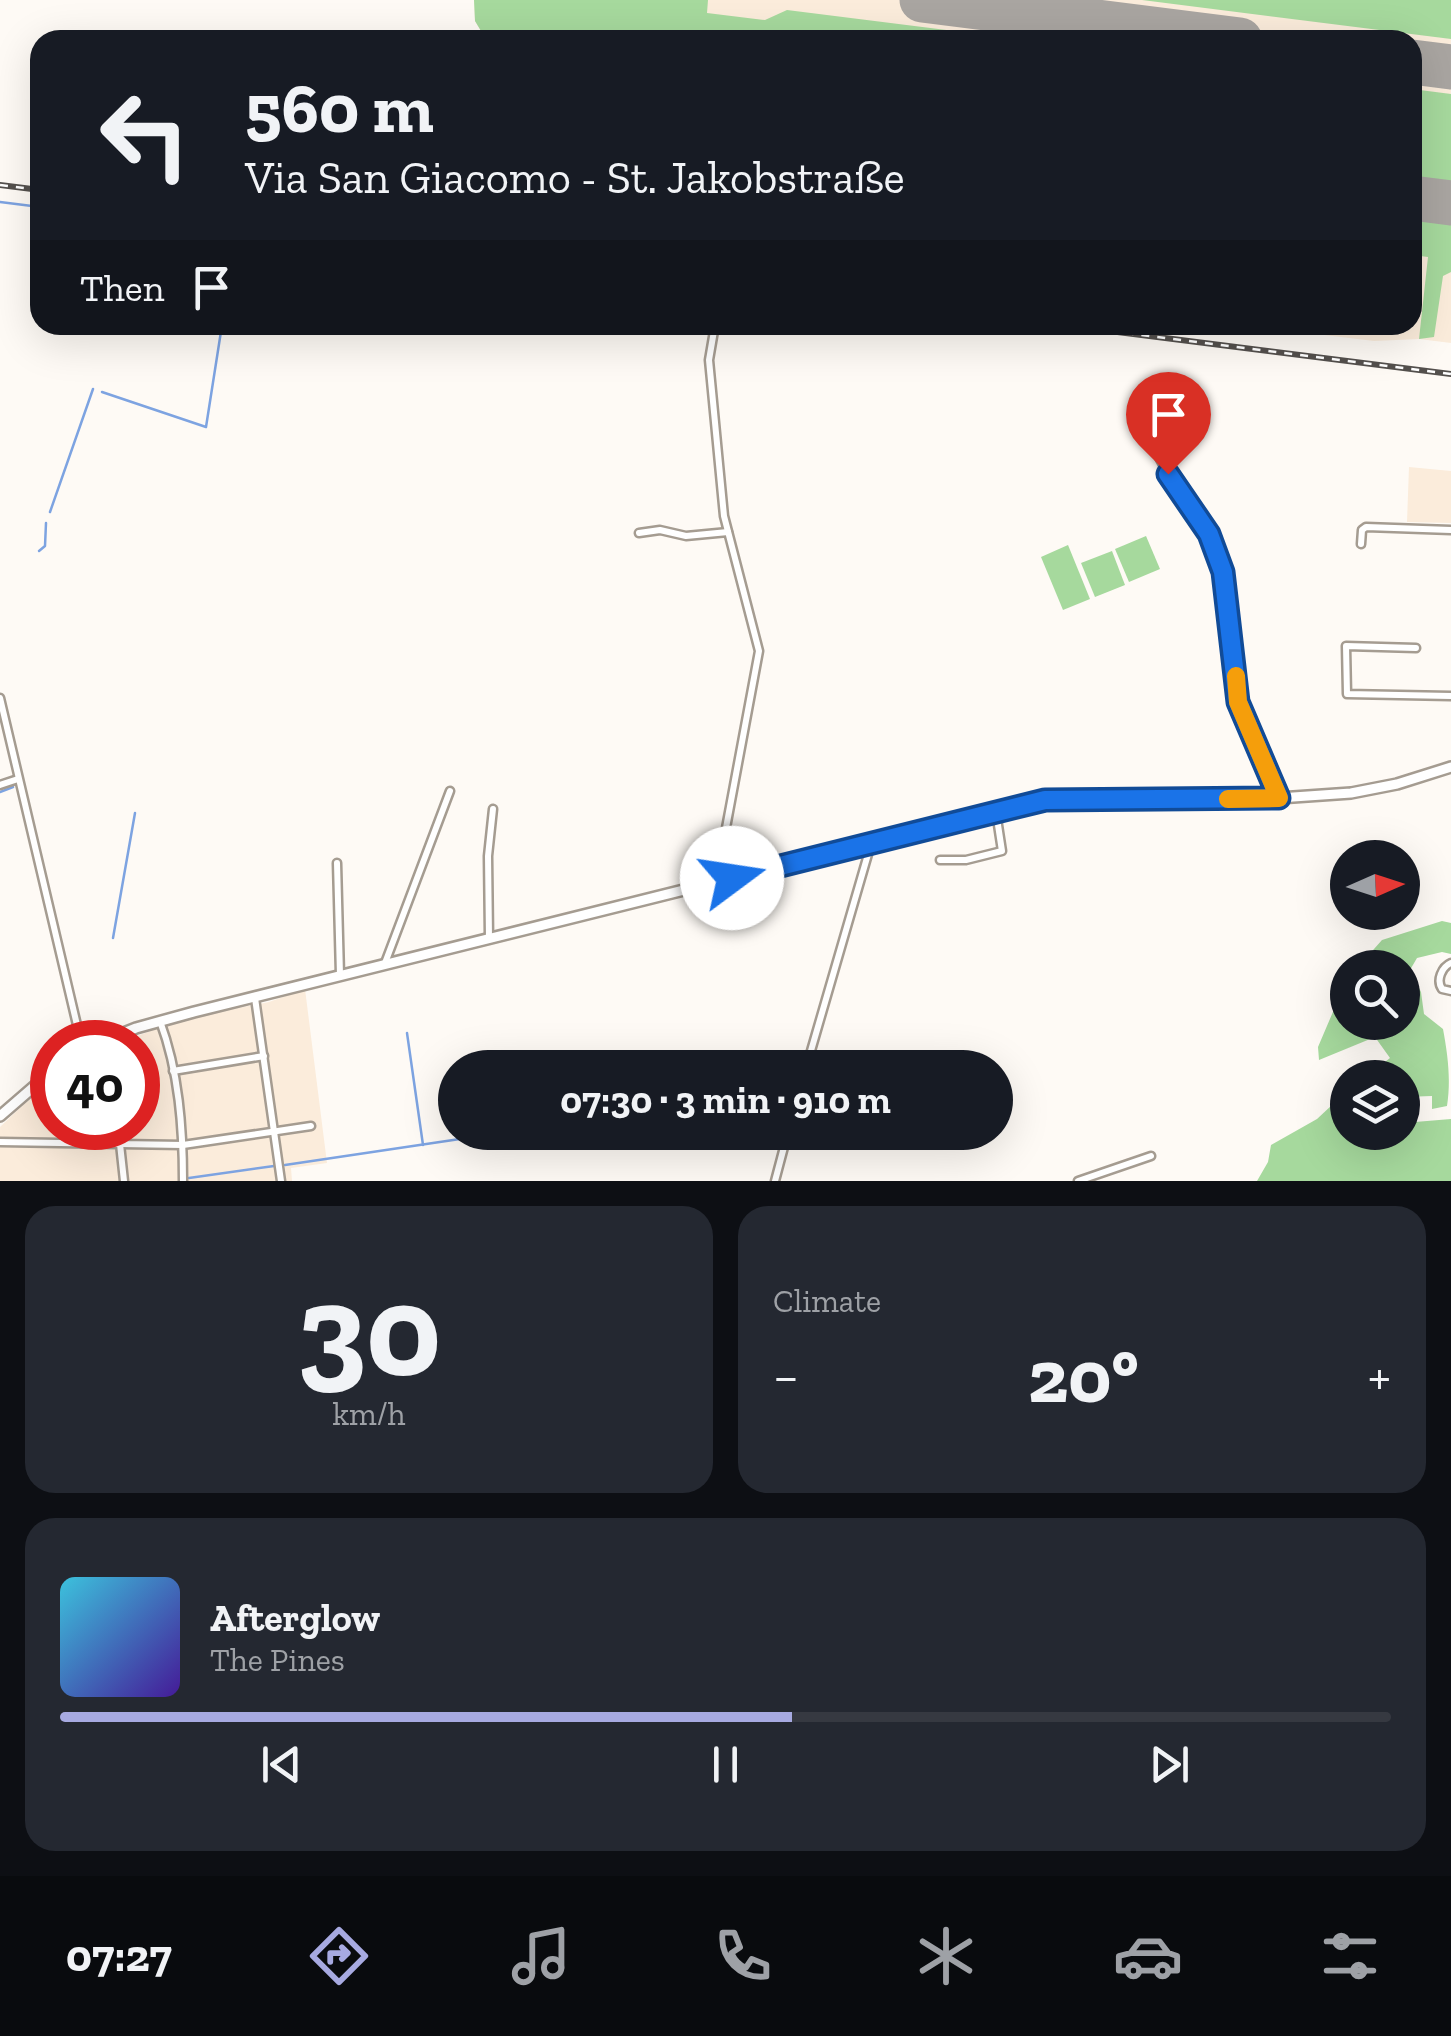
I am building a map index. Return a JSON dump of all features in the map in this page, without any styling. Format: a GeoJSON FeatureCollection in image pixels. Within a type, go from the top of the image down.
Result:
{"type":"FeatureCollection","features":[{"type":"Feature","properties":{"kind":"street"},"geometry":{"type":"LineString","coordinates":[[713,335],[709,360],[728,532],[759,651],[723,844],[732,878]]}},
{"type":"Feature","properties":{"kind":"street"},"geometry":{"type":"LineString","coordinates":[[1149,439],[1209,534],[1223,572],[1238,702],[1279,798]]}},
{"type":"Feature","properties":{"kind":"street"},"geometry":{"type":"LineString","coordinates":[[1361,544],[1366,527],[1451,530]]}},
{"type":"Feature","properties":{"kind":"street"},"geometry":{"type":"LineString","coordinates":[[639,534],[660,530],[686,536],[728,532]]}},
{"type":"Feature","properties":{"kind":"street"},"geometry":{"type":"LineString","coordinates":[[1416,648],[1346,646],[1346,694],[1451,696]]}},
{"type":"Feature","properties":{"kind":"street"},"geometry":{"type":"LineString","coordinates":[[0,698],[76,1020]]}},
{"type":"Feature","properties":{"kind":"street"},"geometry":{"type":"LineString","coordinates":[[183,1181],[183,1145],[160,1022],[1064,797],[1130,801],[1351,793],[1451,767]]}},
{"type":"Feature","properties":{"kind":"street"},"geometry":{"type":"LineString","coordinates":[[0,785],[18,778]]}},
{"type":"Feature","properties":{"kind":"street"},"geometry":{"type":"LineString","coordinates":[[385,964],[450,792]]}},
{"type":"Feature","properties":{"kind":"street"},"geometry":{"type":"LineString","coordinates":[[489,940],[488,856],[494,808]]}},
{"type":"Feature","properties":{"kind":"street"},"geometry":{"type":"LineString","coordinates":[[940,860],[966,860],[1002,851],[996,812]]}},
{"type":"Feature","properties":{"kind":"street"},"geometry":{"type":"LineString","coordinates":[[811,1050],[871,843]]}},
{"type":"Feature","properties":{"kind":"street"},"geometry":{"type":"LineString","coordinates":[[337,863],[340,975]]}},
{"type":"Feature","properties":{"kind":"street"},"geometry":{"type":"LineString","coordinates":[[1451,963],[1444,967],[1439,980],[1442,989],[1451,991]]}},
{"type":"Feature","properties":{"kind":"street"},"geometry":{"type":"LineString","coordinates":[[255,998],[281,1181]]}},
{"type":"Feature","properties":{"kind":"street"},"geometry":{"type":"LineString","coordinates":[[172,1072],[264,1056]]}},
{"type":"Feature","properties":{"kind":"street"},"geometry":{"type":"LineString","coordinates":[[0,1116],[30,1090]]}},
{"type":"Feature","properties":{"kind":"street"},"geometry":{"type":"LineString","coordinates":[[160,1145],[183,1145],[311,1126]]}},
{"type":"Feature","properties":{"kind":"street"},"geometry":{"type":"LineString","coordinates":[[2,1144],[30,1144]]}},
{"type":"Feature","properties":{"kind":"street"},"geometry":{"type":"LineString","coordinates":[[121,1150],[124,1181]]}},
{"type":"Feature","properties":{"kind":"street"},"geometry":{"type":"LineString","coordinates":[[775,1181],[783,1150]]}},
{"type":"Feature","properties":{"kind":"street"},"geometry":{"type":"LineString","coordinates":[[1078,1181],[1152,1156]]}},
{"type":"Feature","properties":{"kind":"shaded area"},"geometry":{"type":"Polygon","coordinates":[[[474,0],[1451,0],[1451,343],[1324,335],[1422,335],[1422,30],[480,30],[475,21],[474,0]]]}},
{"type":"Feature","properties":{"kind":"shaded area"},"geometry":{"type":"Polygon","coordinates":[[[1409,467],[1451,471],[1451,523],[1407,522],[1409,467]]]}},
{"type":"Feature","properties":{"kind":"shaded area"},"geometry":{"type":"Polygon","coordinates":[[[305,989],[327,1163],[291,1168],[292,1181],[0,1181],[0,1127],[30,1100],[30,1150],[160,1150],[160,1027],[181,1019],[269,1002],[305,989]]]}},
{"type":"Feature","properties":{"kind":"green space"},"geometry":{"type":"Polygon","coordinates":[[[474,0],[708,0],[707,13],[765,20],[787,10],[947,30],[480,30],[475,21],[474,0]]]}},
{"type":"Feature","properties":{"kind":"green space"},"geometry":{"type":"Polygon","coordinates":[[[1142,0],[1451,0],[1451,39],[1422,35],[1422,30],[1380,30],[1142,0]]]}},
{"type":"Feature","properties":{"kind":"green space"},"geometry":{"type":"Polygon","coordinates":[[[1422,90],[1451,94],[1451,272],[1443,276],[1434,337],[1419,339],[1428,257],[1422,256],[1422,90]]]}},
{"type":"Feature","properties":{"kind":"green space"},"geometry":{"type":"Polygon","coordinates":[[[1146,536],[1160,569],[1129,582],[1115,549],[1146,536]]]}},
{"type":"Feature","properties":{"kind":"green space"},"geometry":{"type":"Polygon","coordinates":[[[1068,545],[1090,599],[1063,610],[1041,557],[1068,545]]]}},
{"type":"Feature","properties":{"kind":"green space"},"geometry":{"type":"Polygon","coordinates":[[[1112,551],[1125,585],[1095,597],[1081,563],[1112,551]]]}},
{"type":"Feature","properties":{"kind":"green space"},"geometry":{"type":"Polygon","coordinates":[[[1442,921],[1451,923],[1451,954],[1420,957],[1420,950],[1373,950],[1382,940],[1442,921]]]}},
{"type":"Feature","properties":{"kind":"green space"},"geometry":{"type":"Polygon","coordinates":[[[1420,990],[1424,1014],[1443,1029],[1449,1077],[1447,1106],[1432,1109],[1432,1096],[1420,1096],[1420,1060],[1387,1060],[1390,1058],[1377,1040],[1420,1040],[1420,990]]]}},
{"type":"Feature","properties":{"kind":"green space"},"geometry":{"type":"Polygon","coordinates":[[[1330,1019],[1330,1040],[1368,1040],[1319,1060],[1318,1047],[1330,1019]]]}},
{"type":"Feature","properties":{"kind":"green space"},"geometry":{"type":"Polygon","coordinates":[[[1330,1107],[1330,1150],[1420,1150],[1420,1122],[1451,1119],[1451,1181],[1257,1181],[1268,1162],[1271,1145],[1317,1119],[1330,1107]]]}},
{"type":"Feature","properties":{"kind":"waterway"},"geometry":{"type":"LineString","coordinates":[[0,202],[30,206]]}},
{"type":"Feature","properties":{"kind":"waterway"},"geometry":{"type":"LineString","coordinates":[[102,392],[206,427],[220,335]]}},
{"type":"Feature","properties":{"kind":"waterway"},"geometry":{"type":"LineString","coordinates":[[50,512],[93,389]]}},
{"type":"Feature","properties":{"kind":"waterway"},"geometry":{"type":"LineString","coordinates":[[39,551],[45,546],[46,523]]}},
{"type":"Feature","properties":{"kind":"waterway"},"geometry":{"type":"LineString","coordinates":[[0,792],[13,787]]}},
{"type":"Feature","properties":{"kind":"waterway"},"geometry":{"type":"LineString","coordinates":[[113,938],[135,813]]}},
{"type":"Feature","properties":{"kind":"waterway"},"geometry":{"type":"LineString","coordinates":[[407,1033],[423,1145]]}},
{"type":"Feature","properties":{"kind":"waterway"},"geometry":{"type":"LineString","coordinates":[[285,1165],[438,1142]]}},
{"type":"Feature","properties":{"kind":"waterway"},"geometry":{"type":"LineString","coordinates":[[189,1178],[274,1166]]}},
{"type":"Feature","properties":{"kind":"runway"},"geometry":{"type":"LineString","coordinates":[[922,0],[1160,30]]}},
{"type":"Feature","properties":{"kind":"runway"},"geometry":{"type":"LineString","coordinates":[[1422,63],[1451,67]]}},
{"type":"Feature","properties":{"kind":"runway"},"geometry":{"type":"LineString","coordinates":[[1422,199],[1451,203]]}},
{"type":"Feature","properties":{"kind":"railway"},"geometry":{"type":"LineString","coordinates":[[0,185],[30,189]]}},
{"type":"Feature","properties":{"kind":"railway"},"geometry":{"type":"LineString","coordinates":[[1141,335],[1451,374]]}},
{"type":"Feature","properties":{"kind":"slow traffic"},"geometry":{"type":"LineString","coordinates":[[1228,799],[1279,798],[1238,702],[1236,676]]}},
{"type":"Feature","properties":{"kind":"route"},"geometry":{"type":"LineString","coordinates":[[732,878],[1064,797],[1130,801],[1279,798],[1238,702],[1223,572],[1209,534],[1168,474]]}}]}
